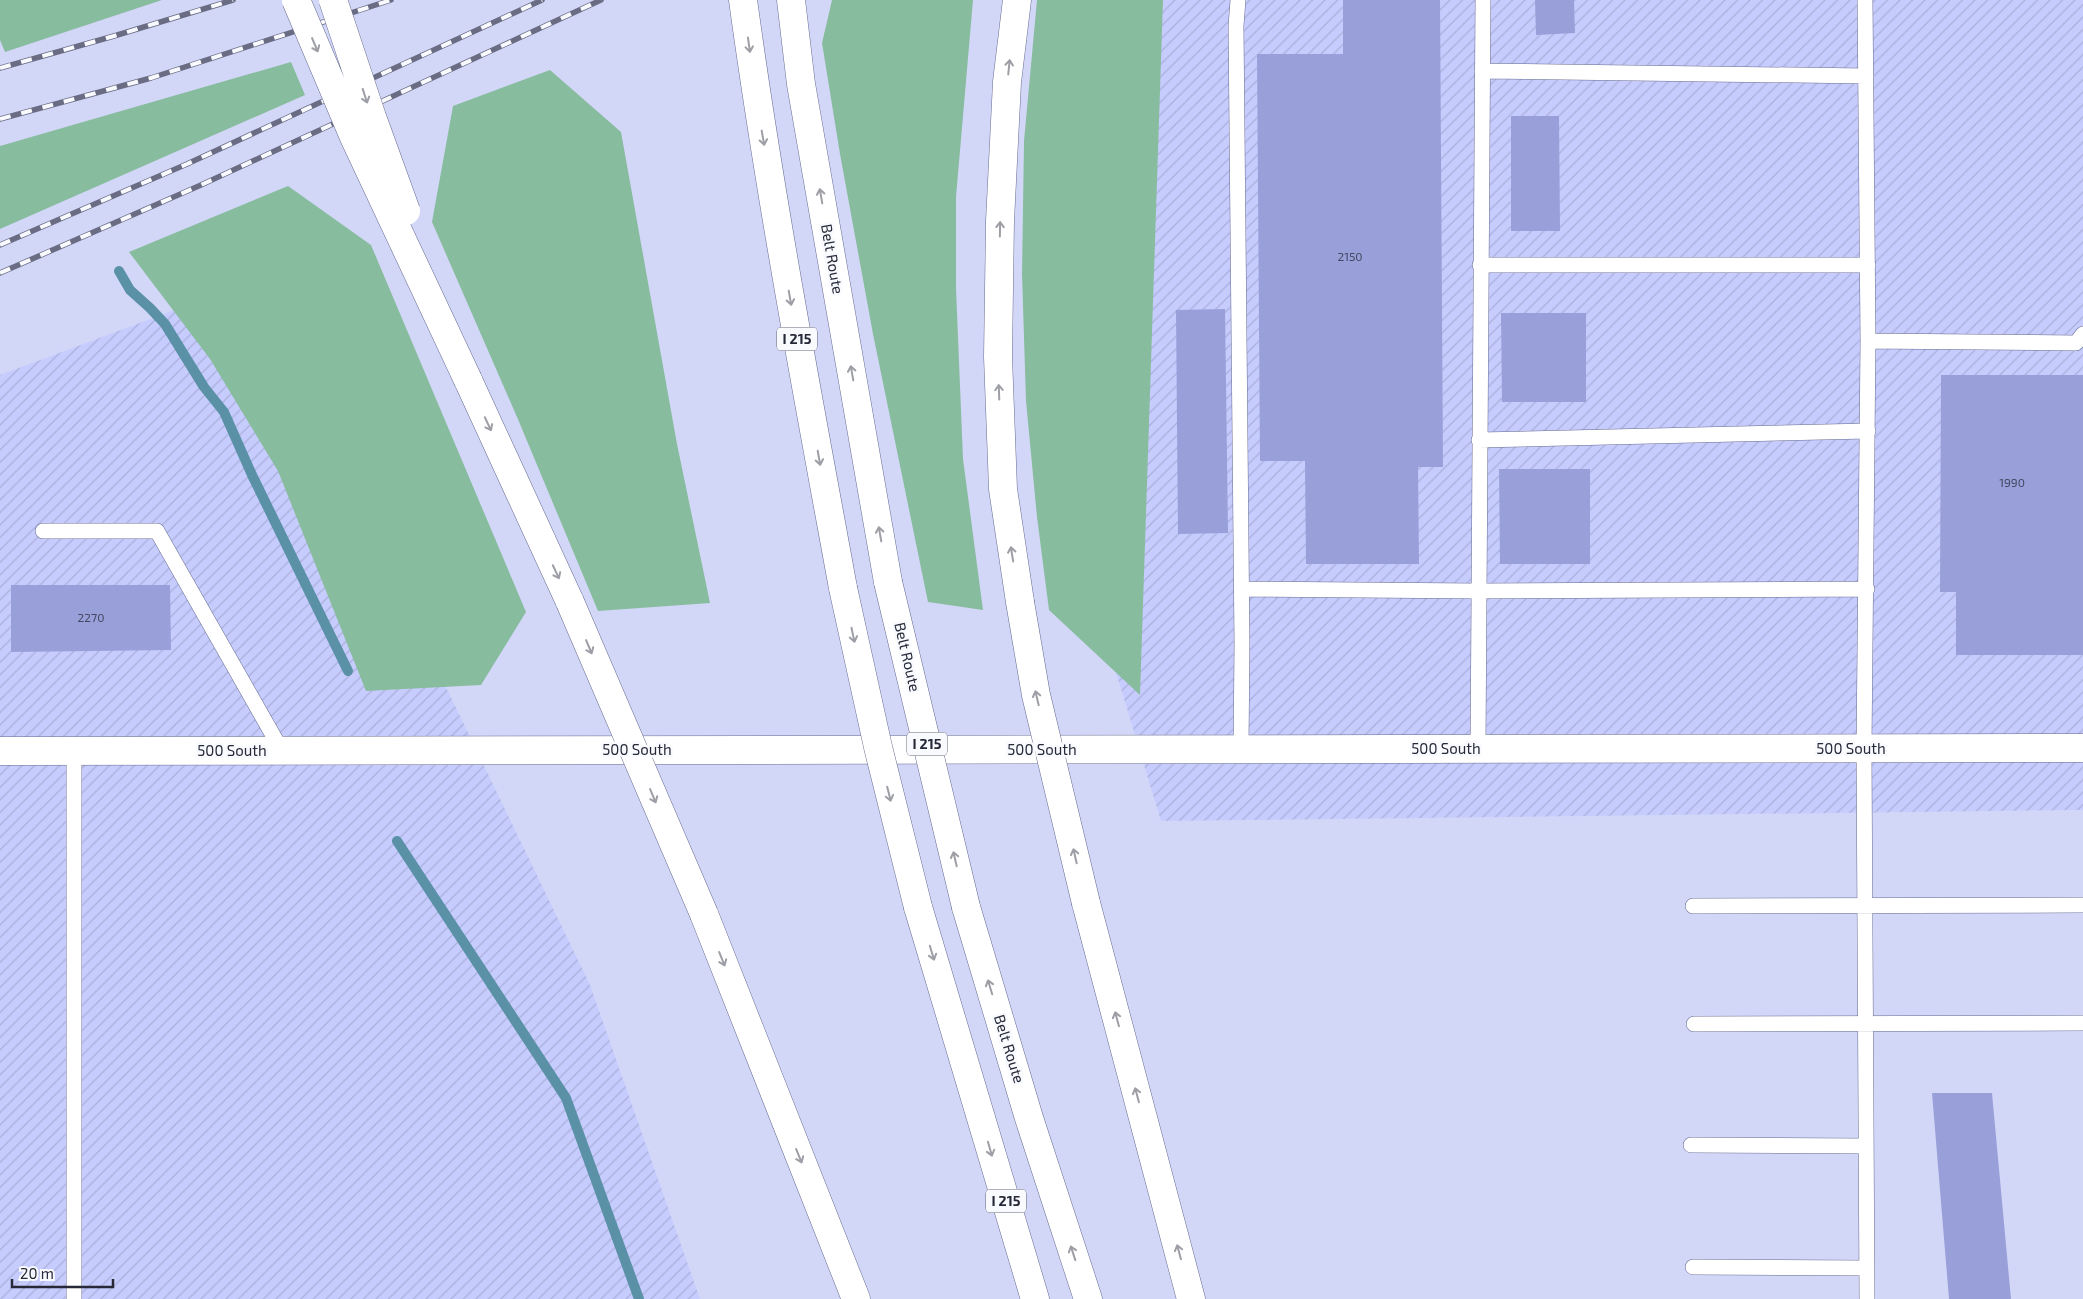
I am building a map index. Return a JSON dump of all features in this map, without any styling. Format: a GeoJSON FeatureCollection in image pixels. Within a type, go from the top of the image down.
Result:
{"type":"FeatureCollection","features":[{"type":"Feature","properties":{"kind":"main road"},"geometry":{"type":"LineString","coordinates":[[296,0],[354,137],[570,602],[704,914],[856,1299]]}},
{"type":"Feature","properties":{"kind":"main road"},"geometry":{"type":"LineString","coordinates":[[333,0],[372,117],[468,380]]}},
{"type":"Feature","properties":{"kind":"main road","name":"I 215"},"geometry":{"type":"LineString","coordinates":[[743,0],[755,90],[797,338],[843,588],[878,748],[918,907],[1035,1299]]}},
{"type":"Feature","properties":{"kind":"main road","name":"Belt Route"},"geometry":{"type":"LineString","coordinates":[[791,0],[802,84],[888,582],[966,907],[1030,1118],[1088,1299]]}},
{"type":"Feature","properties":{"kind":"main road"},"geometry":{"type":"LineString","coordinates":[[1016,0],[1007,82],[1000,211],[998,357],[1003,489],[1036,695],[1086,903],[1191,1299]]}},
{"type":"Feature","properties":{"kind":"main road","name":"500 South"},"geometry":{"type":"LineString","coordinates":[[0,751],[2083,748]]}},
{"type":"Feature","properties":{"kind":"lane"},"geometry":{"type":"LineString","coordinates":[[1238,0],[1236,46],[1242,589],[1241,750]]}},
{"type":"Feature","properties":{"kind":"lane"},"geometry":{"type":"LineString","coordinates":[[1478,749],[1483,0]]}},
{"type":"Feature","properties":{"kind":"lane"},"geometry":{"type":"LineString","coordinates":[[1865,0],[1868,266],[1867,589],[1864,748],[1867,1299]]}},
{"type":"Feature","properties":{"kind":"lane"},"geometry":{"type":"LineString","coordinates":[[1482,71],[1866,76]]}},
{"type":"Feature","properties":{"kind":"lane"},"geometry":{"type":"LineString","coordinates":[[1480,266],[1868,266]]}},
{"type":"Feature","properties":{"kind":"lane"},"geometry":{"type":"LineString","coordinates":[[1868,341],[2076,343],[2083,334]]}},
{"type":"Feature","properties":{"kind":"lane"},"geometry":{"type":"LineString","coordinates":[[1479,440],[1868,431]]}},
{"type":"Feature","properties":{"kind":"lane"},"geometry":{"type":"LineString","coordinates":[[43,531],[157,531],[282,751]]}},
{"type":"Feature","properties":{"kind":"lane"},"geometry":{"type":"LineString","coordinates":[[1242,589],[1478,591],[1867,589]]}},
{"type":"Feature","properties":{"kind":"lane"},"geometry":{"type":"LineString","coordinates":[[74,751],[74,1299]]}},
{"type":"Feature","properties":{"kind":"lane"},"geometry":{"type":"LineString","coordinates":[[1693,906],[2083,905]]}},
{"type":"Feature","properties":{"kind":"lane"},"geometry":{"type":"LineString","coordinates":[[1694,1024],[2083,1023]]}},
{"type":"Feature","properties":{"kind":"lane"},"geometry":{"type":"LineString","coordinates":[[1691,1145],[1866,1146]]}},
{"type":"Feature","properties":{"kind":"lane"},"geometry":{"type":"LineString","coordinates":[[1693,1267],[1867,1268]]}},
{"type":"Feature","properties":{"kind":"shaded area"},"geometry":{"type":"Polygon","coordinates":[[[1122,0],[2083,0],[2083,810],[1161,821],[1088,580],[1122,0]]]}},
{"type":"Feature","properties":{"kind":"shaded area"},"geometry":{"type":"Polygon","coordinates":[[[250,282],[590,985],[700,1299],[0,1299],[0,375],[250,282]]]}},
{"type":"Feature","properties":{"kind":"green space"},"geometry":{"type":"Polygon","coordinates":[[[0,0],[162,0],[5,52],[0,40],[0,0]]]}},
{"type":"Feature","properties":{"kind":"green space"},"geometry":{"type":"Polygon","coordinates":[[[832,0],[973,0],[956,197],[956,288],[963,459],[983,610],[928,602],[873,334],[822,43],[832,0]]]}},
{"type":"Feature","properties":{"kind":"green space"},"geometry":{"type":"Polygon","coordinates":[[[1037,0],[1163,0],[1140,695],[1049,610],[1037,517],[1026,401],[1022,274],[1024,141],[1037,0]]]}},
{"type":"Feature","properties":{"kind":"green space"},"geometry":{"type":"Polygon","coordinates":[[[291,62],[305,95],[0,229],[0,146],[291,62]]]}},
{"type":"Feature","properties":{"kind":"green space"},"geometry":{"type":"Polygon","coordinates":[[[550,70],[621,132],[677,444],[710,603],[598,611],[517,417],[432,222],[453,106],[550,70]]]}},
{"type":"Feature","properties":{"kind":"green space"},"geometry":{"type":"Polygon","coordinates":[[[288,186],[371,245],[526,612],[481,685],[366,691],[278,471],[210,359],[129,252],[288,186]]]}},
{"type":"Feature","properties":{"kind":"building"},"geometry":{"type":"Polygon","coordinates":[[[1343,0],[1440,0],[1443,467],[1418,467],[1419,564],[1306,564],[1305,461],[1260,461],[1257,54],[1343,54],[1343,0]]]}},
{"type":"Feature","properties":{"kind":"building"},"geometry":{"type":"Polygon","coordinates":[[[1535,0],[1574,0],[1575,33],[1536,35],[1535,0]]]}},
{"type":"Feature","properties":{"kind":"building"},"geometry":{"type":"Polygon","coordinates":[[[1511,116],[1559,116],[1560,231],[1511,231],[1511,116]]]}},
{"type":"Feature","properties":{"kind":"building"},"geometry":{"type":"Polygon","coordinates":[[[1225,309],[1228,533],[1178,534],[1176,310],[1225,309]]]}},
{"type":"Feature","properties":{"kind":"building"},"geometry":{"type":"Polygon","coordinates":[[[1501,313],[1586,313],[1586,402],[1502,402],[1501,313]]]}},
{"type":"Feature","properties":{"kind":"building"},"geometry":{"type":"Polygon","coordinates":[[[1941,375],[2083,375],[2083,655],[1956,655],[1956,592],[1940,592],[1941,375]]]}},
{"type":"Feature","properties":{"kind":"building"},"geometry":{"type":"Polygon","coordinates":[[[1499,469],[1590,469],[1590,564],[1500,564],[1499,469]]]}},
{"type":"Feature","properties":{"kind":"building"},"geometry":{"type":"Polygon","coordinates":[[[11,585],[170,585],[171,650],[11,652],[11,585]]]}},
{"type":"Feature","properties":{"kind":"building"},"geometry":{"type":"Polygon","coordinates":[[[1932,1093],[1992,1093],[2011,1299],[1949,1299],[1932,1093]]]}},
{"type":"Feature","properties":{"kind":"waterway"},"geometry":{"type":"LineString","coordinates":[[119,271],[130,290],[165,324],[204,387],[224,412],[252,475],[348,671]]}},
{"type":"Feature","properties":{"kind":"waterway"},"geometry":{"type":"LineString","coordinates":[[397,841],[566,1098],[639,1299]]}},
{"type":"Feature","properties":{"kind":"railway"},"geometry":{"type":"LineString","coordinates":[[0,68],[233,0]]}},
{"type":"Feature","properties":{"kind":"railway"},"geometry":{"type":"LineString","coordinates":[[0,119],[151,78],[391,0]]}},
{"type":"Feature","properties":{"kind":"railway"},"geometry":{"type":"LineString","coordinates":[[0,245],[187,164],[542,0]]}},
{"type":"Feature","properties":{"kind":"railway"},"geometry":{"type":"LineString","coordinates":[[0,273],[201,185],[601,0]]}}]}
